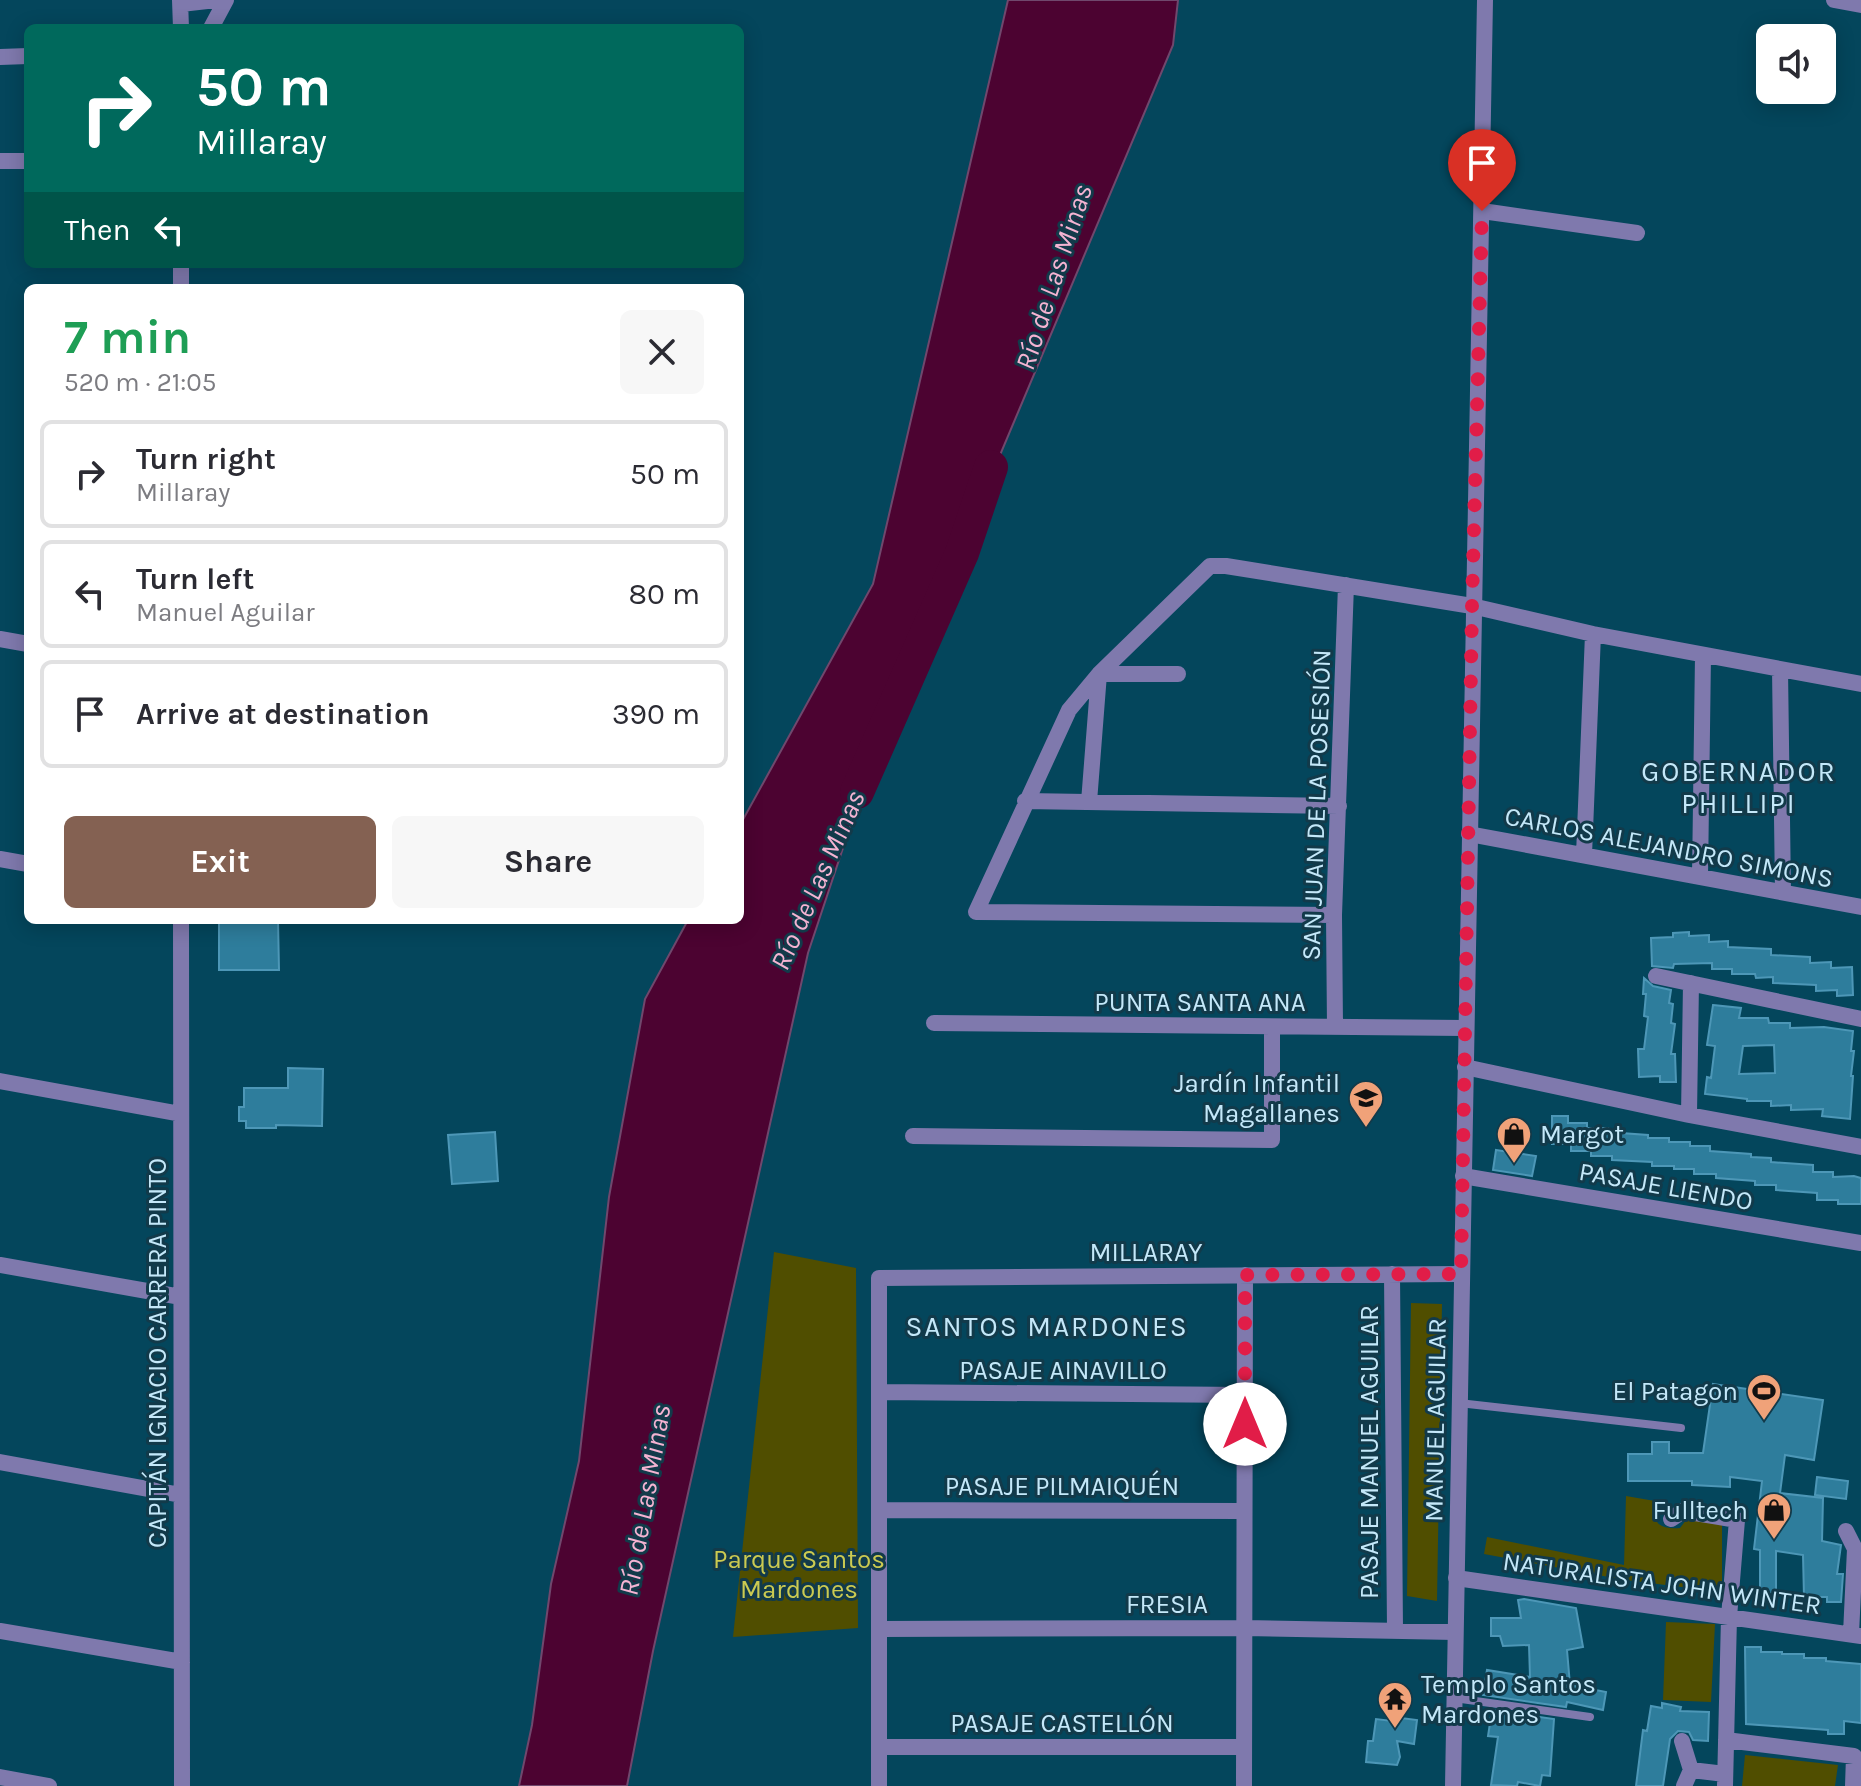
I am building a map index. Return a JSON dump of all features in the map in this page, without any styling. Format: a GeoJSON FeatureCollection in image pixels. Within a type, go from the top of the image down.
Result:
{"type":"FeatureCollection","features":[{"type":"Feature","properties":{"kind":"street"},"geometry":{"type":"LineString","coordinates":[[181,24],[180,2],[216,0]]}},
{"type":"Feature","properties":{"kind":"street"},"geometry":{"type":"LineString","coordinates":[[213,24],[226,0]]}},
{"type":"Feature","properties":{"kind":"street","name":"MANUEL AGUILAR"},"geometry":{"type":"LineString","coordinates":[[1453,1786],[1485,0]]}},
{"type":"Feature","properties":{"kind":"street"},"geometry":{"type":"LineString","coordinates":[[1834,0],[1861,5]]}},
{"type":"Feature","properties":{"kind":"street"},"geometry":{"type":"LineString","coordinates":[[0,57],[24,56]]}},
{"type":"Feature","properties":{"kind":"street"},"geometry":{"type":"LineString","coordinates":[[0,161],[24,161]]}},
{"type":"Feature","properties":{"kind":"street"},"geometry":{"type":"LineString","coordinates":[[1482,211],[1637,233]]}},
{"type":"Feature","properties":{"kind":"street"},"geometry":{"type":"LineString","coordinates":[[1334,915],[976,912],[1069,710],[1099,674],[1210,566],[1472,606],[1593,634],[1861,684]]}},
{"type":"Feature","properties":{"kind":"street","name":"SAN JUAN DE LA POSESIÓN"},"geometry":{"type":"LineString","coordinates":[[1335,1027],[1334,915],[1346,585]]}},
{"type":"Feature","properties":{"kind":"street"},"geometry":{"type":"LineString","coordinates":[[1584,855],[1593,634]]}},
{"type":"Feature","properties":{"kind":"street"},"geometry":{"type":"LineString","coordinates":[[0,639],[24,643]]}},
{"type":"Feature","properties":{"kind":"street"},"geometry":{"type":"LineString","coordinates":[[1700,877],[1703,655]]}},
{"type":"Feature","properties":{"kind":"street"},"geometry":{"type":"LineString","coordinates":[[1780,669],[1783,892]]}},
{"type":"Feature","properties":{"kind":"street"},"geometry":{"type":"LineString","coordinates":[[1099,674],[1178,674]]}},
{"type":"Feature","properties":{"kind":"street"},"geometry":{"type":"LineString","coordinates":[[1089,802],[1099,674]]}},
{"type":"Feature","properties":{"kind":"street"},"geometry":{"type":"LineString","coordinates":[[1025,801],[1339,806]]}},
{"type":"Feature","properties":{"kind":"street","name":"CARLOS ALEJANDRO SIMONS"},"geometry":{"type":"LineString","coordinates":[[1469,834],[1861,907]]}},
{"type":"Feature","properties":{"kind":"street"},"geometry":{"type":"LineString","coordinates":[[0,859],[24,863]]}},
{"type":"Feature","properties":{"kind":"street","name":"CAPITÁN IGNACIO CARRERA PINTO"},"geometry":{"type":"LineString","coordinates":[[181,924],[182,1786]]}},
{"type":"Feature","properties":{"kind":"street"},"geometry":{"type":"LineString","coordinates":[[1656,976],[1861,1019]]}},
{"type":"Feature","properties":{"kind":"street"},"geometry":{"type":"LineString","coordinates":[[1689,1115],[1691,983]]}},
{"type":"Feature","properties":{"kind":"street","name":"PUNTA SANTA ANA"},"geometry":{"type":"LineString","coordinates":[[934,1023],[1465,1028]]}},
{"type":"Feature","properties":{"kind":"street"},"geometry":{"type":"LineString","coordinates":[[913,1136],[1272,1140],[1272,1027]]}},
{"type":"Feature","properties":{"kind":"street"},"geometry":{"type":"LineString","coordinates":[[1465,1067],[1689,1115],[1861,1147]]}},
{"type":"Feature","properties":{"kind":"street"},"geometry":{"type":"LineString","coordinates":[[0,1081],[181,1114]]}},
{"type":"Feature","properties":{"kind":"street","name":"PASAJE LIENDO"},"geometry":{"type":"LineString","coordinates":[[1463,1176],[1861,1243]]}},
{"type":"Feature","properties":{"kind":"street"},"geometry":{"type":"LineString","coordinates":[[0,1265],[181,1297]]}},
{"type":"Feature","properties":{"kind":"street","name":"PASAJE MANUEL AGUILAR"},"geometry":{"type":"LineString","coordinates":[[1392,1274],[1395,1630]]}},
{"type":"Feature","properties":{"kind":"street","name":"MILLARAY"},"geometry":{"type":"LineString","coordinates":[[881,1392],[879,1278],[1461,1274]]}},
{"type":"Feature","properties":{"kind":"street"},"geometry":{"type":"LineString","coordinates":[[1244,1786],[1245,1275]]}},
{"type":"Feature","properties":{"kind":"street"},"geometry":{"type":"LineString","coordinates":[[879,1786],[881,1392]]}},
{"type":"Feature","properties":{"kind":"street","name":"PASAJE AINAVILLO"},"geometry":{"type":"LineString","coordinates":[[881,1392],[1245,1395]]}},
{"type":"Feature","properties":{"kind":"street"},"geometry":{"type":"LineString","coordinates":[[0,1462],[181,1495]]}},
{"type":"Feature","properties":{"kind":"street","name":"PASAJE PILMAIQUÉN"},"geometry":{"type":"LineString","coordinates":[[879,1510],[1244,1511]]}},
{"type":"Feature","properties":{"kind":"street"},"geometry":{"type":"LineString","coordinates":[[1671,1519],[1683,1511],[1737,1520],[1729,1617],[1725,1780],[1691,1770]]}},
{"type":"Feature","properties":{"kind":"street"},"geometry":{"type":"LineString","coordinates":[[1846,1531],[1855,1549],[1856,1635]]}},
{"type":"Feature","properties":{"kind":"street","name":"NATURALISTA JOHN WINTER"},"geometry":{"type":"LineString","coordinates":[[1456,1578],[1856,1635]]}},
{"type":"Feature","properties":{"kind":"street","name":"FRESIA"},"geometry":{"type":"LineString","coordinates":[[879,1629],[1244,1628],[1455,1632]]}},
{"type":"Feature","properties":{"kind":"street"},"geometry":{"type":"LineString","coordinates":[[0,1631],[182,1662]]}},
{"type":"Feature","properties":{"kind":"street"},"geometry":{"type":"LineString","coordinates":[[1726,1740],[1854,1756],[1853,1786]]}},
{"type":"Feature","properties":{"kind":"street"},"geometry":{"type":"LineString","coordinates":[[1682,1741],[1691,1770],[1684,1786]]}},
{"type":"Feature","properties":{"kind":"street","name":"PASAJE CASTELLÓN"},"geometry":{"type":"LineString","coordinates":[[879,1747],[1244,1747]]}},
{"type":"Feature","properties":{"kind":"street"},"geometry":{"type":"LineString","coordinates":[[0,1777],[49,1786]]}},
{"type":"Feature","properties":{"kind":"lane"},"geometry":{"type":"LineString","coordinates":[[1459,1403],[1681,1428]]}},
{"type":"Feature","properties":{"kind":"lane"},"geometry":{"type":"LineString","coordinates":[[1454,1698],[1590,1717]]}},
{"type":"Feature","properties":{"kind":"green space","name":"Parque Santos Mardones"},"geometry":{"type":"Polygon","coordinates":[[[774,1252],[856,1268],[858,1628],[733,1637],[774,1252]]]}},
{"type":"Feature","properties":{"kind":"green space"},"geometry":{"type":"Polygon","coordinates":[[[1411,1303],[1442,1304],[1437,1601],[1407,1596],[1411,1303]]]}},
{"type":"Feature","properties":{"kind":"green space"},"geometry":{"type":"Polygon","coordinates":[[[1626,1496],[1655,1501],[1655,1519],[1667,1528],[1680,1528],[1689,1516],[1722,1521],[1722,1592],[1625,1580],[1484,1554],[1487,1537],[1624,1565],[1626,1496]]]}},
{"type":"Feature","properties":{"kind":"green space"},"geometry":{"type":"Polygon","coordinates":[[[1666,1622],[1715,1624],[1711,1702],[1663,1700],[1666,1622]]]}},
{"type":"Feature","properties":{"kind":"green space"},"geometry":{"type":"Polygon","coordinates":[[[1745,1755],[1838,1765],[1835,1786],[1742,1786],[1745,1755]]]}},
{"type":"Feature","properties":{"kind":"water"},"geometry":{"type":"Polygon","coordinates":[[[1008,0],[1178,0],[1173,45],[876,749],[808,953],[653,1651],[627,1786],[519,1786],[532,1725],[551,1584],[579,1461],[609,1197],[645,999],[686,924],[744,924],[744,818],[873,584],[1008,0]]]}},
{"type":"Feature","properties":{"kind":"building"},"geometry":{"type":"Polygon","coordinates":[[[219,924],[278,924],[279,970],[219,970],[219,924]]]}},
{"type":"Feature","properties":{"kind":"building"},"geometry":{"type":"Polygon","coordinates":[[[1689,932],[1689,936],[1709,935],[1709,942],[1728,941],[1728,947],[1771,949],[1771,955],[1810,957],[1810,963],[1831,962],[1831,968],[1852,967],[1853,995],[1837,996],[1837,990],[1816,991],[1816,985],[1773,983],[1773,977],[1732,974],[1732,969],[1712,969],[1712,963],[1674,964],[1673,968],[1652,966],[1651,938],[1673,937],[1673,933],[1689,932]]]}},
{"type":"Feature","properties":{"kind":"building"},"geometry":{"type":"Polygon","coordinates":[[[1644,978],[1653,986],[1671,990],[1671,1023],[1675,1024],[1671,1054],[1675,1054],[1676,1082],[1660,1082],[1660,1076],[1639,1077],[1638,1049],[1644,1049],[1648,1017],[1644,1016],[1644,978]]]}},
{"type":"Feature","properties":{"kind":"building"},"geometry":{"type":"Polygon","coordinates":[[[1713,1005],[1741,1008],[1739,1018],[1768,1018],[1769,1023],[1790,1023],[1790,1028],[1824,1027],[1853,1031],[1850,1119],[1822,1116],[1823,1109],[1791,1110],[1791,1105],[1771,1106],[1771,1101],[1747,1101],[1705,1094],[1707,1077],[1711,1078],[1715,1046],[1707,1045],[1713,1005]],[[1774,1045],[1743,1046],[1739,1074],[1775,1073],[1774,1045]]]}},
{"type":"Feature","properties":{"kind":"building"},"geometry":{"type":"Polygon","coordinates":[[[288,1068],[323,1069],[322,1126],[246,1128],[246,1121],[239,1121],[239,1107],[244,1107],[244,1088],[288,1088],[288,1068]]]}},
{"type":"Feature","properties":{"kind":"building"},"geometry":{"type":"Polygon","coordinates":[[[1552,1116],[1568,1116],[1568,1123],[1587,1123],[1587,1128],[1608,1128],[1607,1132],[1669,1138],[1669,1142],[1710,1146],[1710,1151],[1751,1154],[1751,1157],[1771,1158],[1771,1162],[1813,1165],[1813,1172],[1833,1172],[1833,1177],[1854,1176],[1861,1178],[1861,1204],[1817,1200],[1817,1193],[1776,1190],[1776,1185],[1755,1185],[1755,1181],[1716,1178],[1716,1174],[1694,1174],[1694,1169],[1652,1166],[1652,1162],[1612,1160],[1612,1156],[1591,1156],[1591,1151],[1571,1151],[1571,1144],[1552,1144],[1552,1116]]]}},
{"type":"Feature","properties":{"kind":"building"},"geometry":{"type":"Polygon","coordinates":[[[495,1132],[498,1181],[452,1184],[448,1135],[495,1132]]]}},
{"type":"Feature","properties":{"kind":"building","name":"Margot"},"geometry":{"type":"Polygon","coordinates":[[[1496,1150],[1536,1156],[1532,1176],[1493,1170],[1496,1150]]]}},
{"type":"Feature","properties":{"kind":"building"},"geometry":{"type":"Polygon","coordinates":[[[1713,1384],[1823,1400],[1814,1460],[1785,1455],[1780,1493],[1823,1498],[1822,1541],[1841,1545],[1837,1574],[1843,1574],[1841,1602],[1827,1602],[1827,1597],[1804,1597],[1803,1555],[1776,1551],[1776,1593],[1760,1593],[1760,1550],[1754,1549],[1762,1481],[1730,1477],[1730,1487],[1692,1485],[1692,1481],[1628,1481],[1628,1454],[1652,1454],[1652,1442],[1669,1442],[1669,1453],[1703,1453],[1713,1384]]]}},
{"type":"Feature","properties":{"kind":"building"},"geometry":{"type":"Polygon","coordinates":[[[1817,1477],[1848,1481],[1846,1499],[1815,1495],[1817,1477]]]}},
{"type":"Feature","properties":{"kind":"building"},"geometry":{"type":"Polygon","coordinates":[[[1518,1600],[1576,1608],[1583,1647],[1567,1650],[1570,1685],[1606,1692],[1603,1710],[1567,1702],[1566,1707],[1483,1695],[1487,1670],[1530,1677],[1529,1645],[1503,1646],[1500,1636],[1491,1636],[1491,1618],[1521,1618],[1518,1600]]]}},
{"type":"Feature","properties":{"kind":"building"},"geometry":{"type":"Polygon","coordinates":[[[1745,1647],[1761,1647],[1761,1652],[1804,1654],[1804,1658],[1861,1664],[1861,1723],[1844,1721],[1844,1734],[1746,1724],[1745,1647]]]}},
{"type":"Feature","properties":{"kind":"building"},"geometry":{"type":"Polygon","coordinates":[[[1662,1703],[1681,1707],[1680,1711],[1709,1712],[1708,1741],[1693,1740],[1689,1732],[1678,1731],[1670,1739],[1663,1786],[1636,1786],[1643,1730],[1647,1731],[1651,1706],[1662,1708],[1662,1703]]]}},
{"type":"Feature","properties":{"kind":"building"},"geometry":{"type":"Polygon","coordinates":[[[1492,1710],[1554,1719],[1550,1776],[1542,1775],[1540,1786],[1518,1782],[1517,1786],[1491,1785],[1498,1737],[1488,1736],[1492,1710]]]}},
{"type":"Feature","properties":{"kind":"building"},"geometry":{"type":"Polygon","coordinates":[[[1401,1718],[1417,1720],[1414,1744],[1397,1741],[1400,1757],[1397,1765],[1366,1762],[1368,1741],[1373,1741],[1376,1719],[1400,1722],[1401,1718]]]}},
{"type":"Feature","properties":{"kind":"waterway","name":"Río de Las Minas"},"geometry":{"type":"LineString","coordinates":[[857,792],[962,553],[991,467]]}},
{"type":"Feature","properties":{"kind":"place","name":"Jardín Infantil Magallanes"},"geometry":{"type":"Point","coordinates":[1366,1129]}},
{"type":"Feature","properties":{"kind":"place","name":"Margot"},"geometry":{"type":"Point","coordinates":[1514,1165]}},
{"type":"Feature","properties":{"kind":"place","name":"El Patagon"},"geometry":{"type":"Point","coordinates":[1764,1422]}},
{"type":"Feature","properties":{"kind":"place","name":"Fulltech"},"geometry":{"type":"Point","coordinates":[1774,1541]}},
{"type":"Feature","properties":{"kind":"place","name":"Templo Santos Mardones"},"geometry":{"type":"Point","coordinates":[1395,1730]}},
{"type":"Feature","properties":{"kind":"district","name":"GOBERNADOR PHILLIPI"},"geometry":{"type":"Point","coordinates":[1739,787]}},
{"type":"Feature","properties":{"kind":"district","name":"SANTOS MARDONES"},"geometry":{"type":"Point","coordinates":[1047,1326]}},
{"type":"Feature","properties":{"kind":"route"},"geometry":{"type":"LineString","coordinates":[[1245,1424],[1245,1275],[1461,1274],[1482,211]]}}]}
